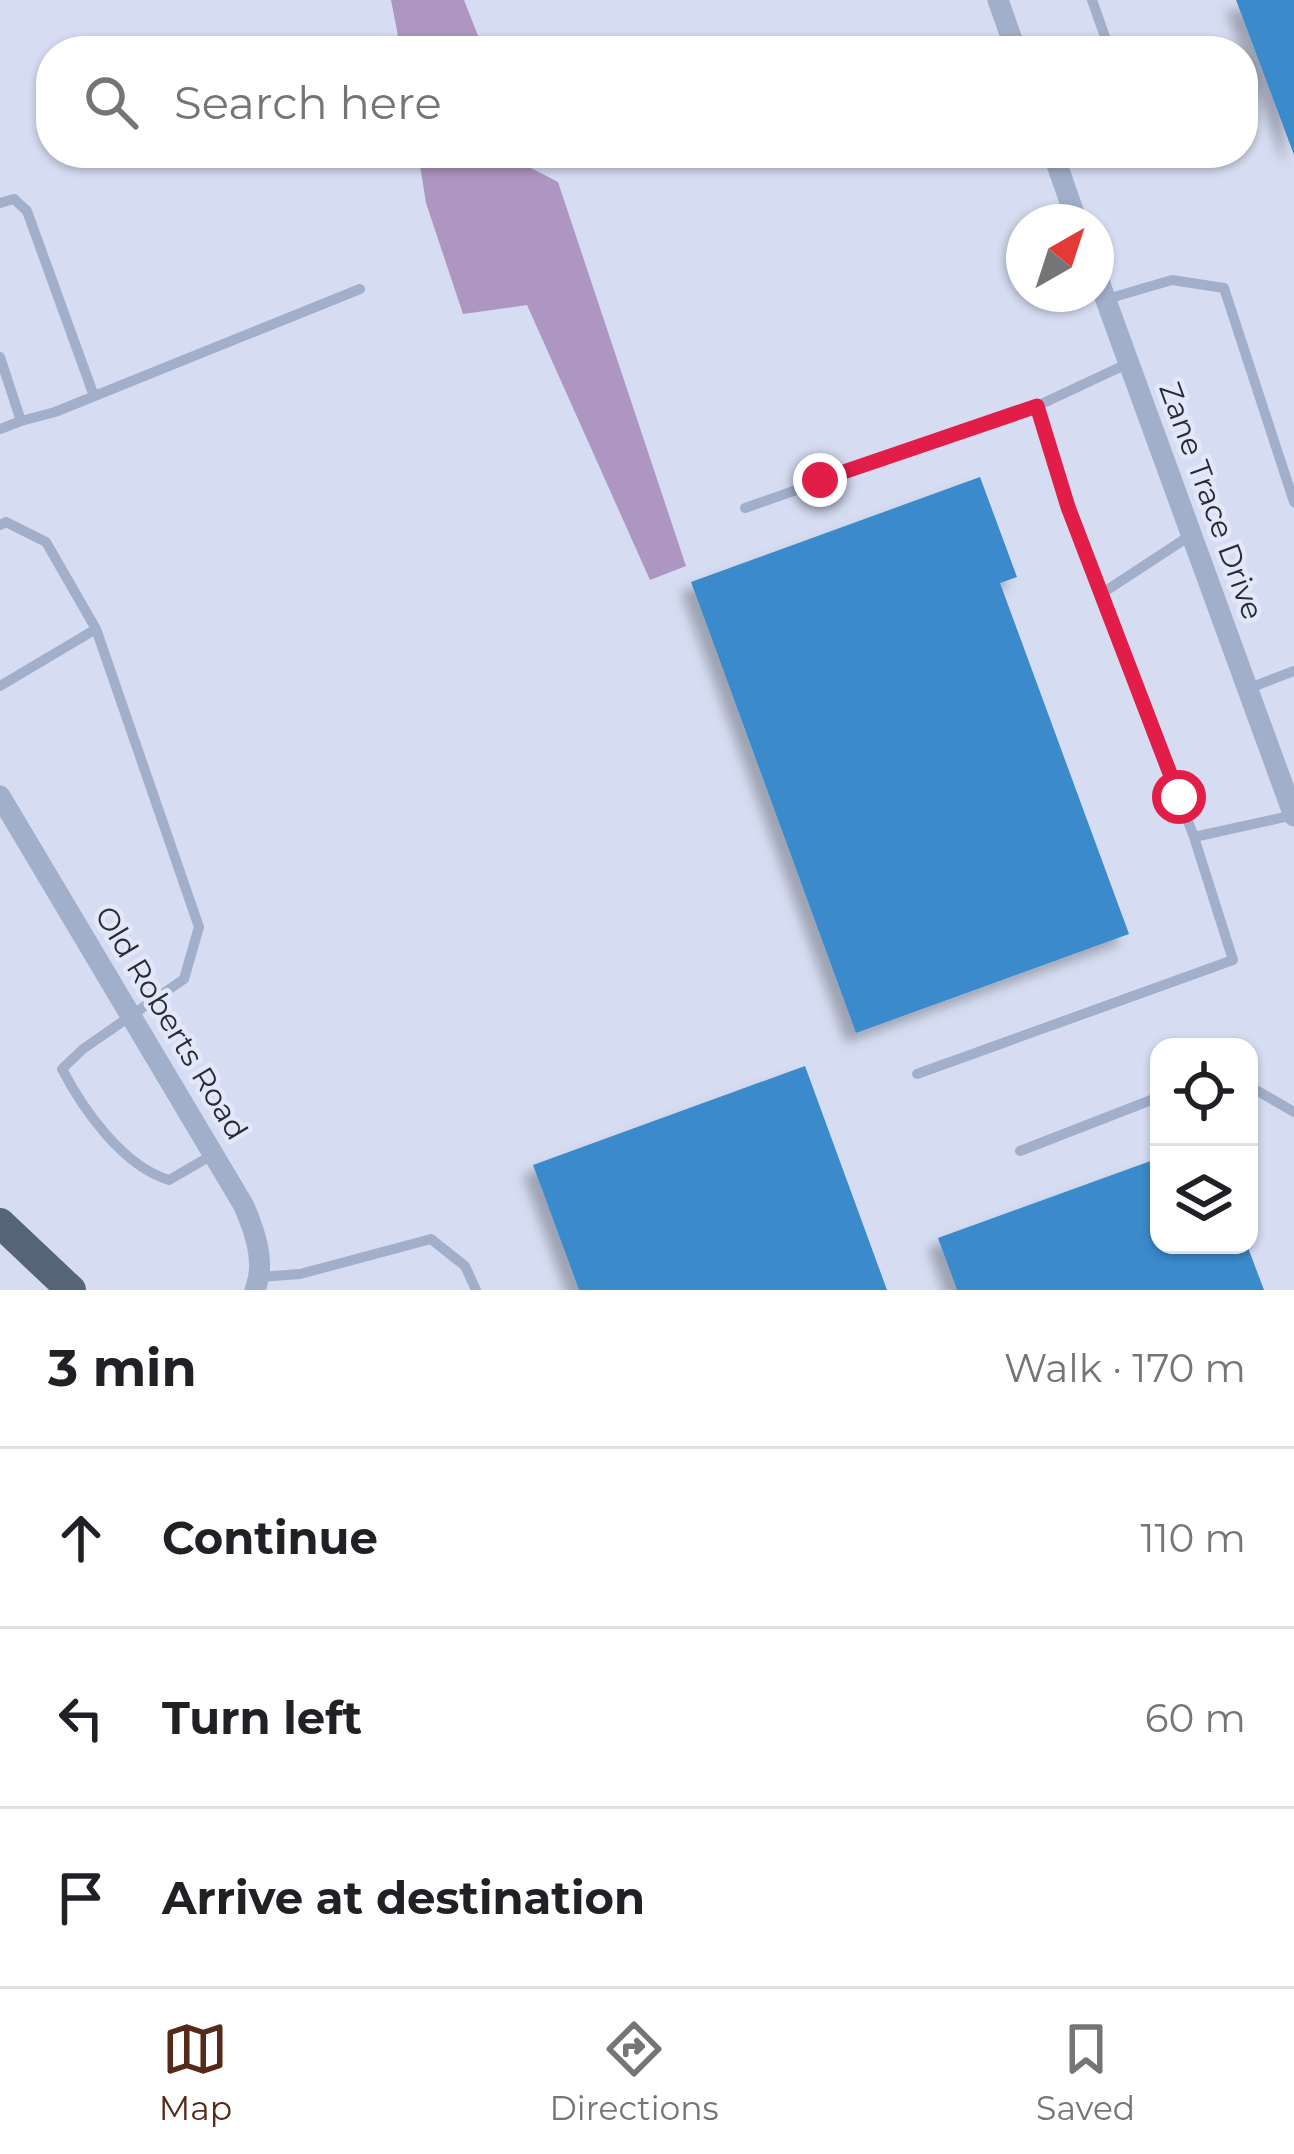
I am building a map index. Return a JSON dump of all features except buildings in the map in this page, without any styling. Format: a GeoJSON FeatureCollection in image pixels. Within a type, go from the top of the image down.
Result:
{"type":"FeatureCollection","features":[{"type":"Feature","properties":{"kind":"main road"},"geometry":{"type":"LineString","coordinates":[[0,1223],[71,1290]]}},
{"type":"Feature","properties":{"kind":"street"},"geometry":{"type":"LineString","coordinates":[[998,0],[1011,36]]}},
{"type":"Feature","properties":{"kind":"street"},"geometry":{"type":"LineString","coordinates":[[1058,168],[1071,204]]}},
{"type":"Feature","properties":{"kind":"street","name":"Zane Trace Drive"},"geometry":{"type":"LineString","coordinates":[[1110,312],[1294,815]]}},
{"type":"Feature","properties":{"kind":"street","name":"Old Roberts Road"},"geometry":{"type":"LineString","coordinates":[[0,796],[254,1229],[258,1284]]}},
{"type":"Feature","properties":{"kind":"lane"},"geometry":{"type":"LineString","coordinates":[[1092,0],[1105,36]]}},
{"type":"Feature","properties":{"kind":"lane"},"geometry":{"type":"LineString","coordinates":[[0,203],[14,199],[27,211],[94,396]]}},
{"type":"Feature","properties":{"kind":"lane"},"geometry":{"type":"LineString","coordinates":[[1114,296],[1172,280],[1223,288],[1294,502]]}},
{"type":"Feature","properties":{"kind":"lane"},"geometry":{"type":"LineString","coordinates":[[0,428],[94,396],[360,290]]}},
{"type":"Feature","properties":{"kind":"lane"},"geometry":{"type":"LineString","coordinates":[[0,357],[22,421]]}},
{"type":"Feature","properties":{"kind":"lane"},"geometry":{"type":"LineString","coordinates":[[745,508],[1037,406],[1129,363]]}},
{"type":"Feature","properties":{"kind":"lane"},"geometry":{"type":"LineString","coordinates":[[917,1074],[1233,960],[1194,838],[1068,507],[1037,406]]}},
{"type":"Feature","properties":{"kind":"lane"},"geometry":{"type":"LineString","coordinates":[[0,525],[6,522],[46,542],[96,629],[199,927],[184,979],[82,1049],[62,1070],[79,1102],[146,1173],[170,1180],[214,1154]]}},
{"type":"Feature","properties":{"kind":"lane"},"geometry":{"type":"LineString","coordinates":[[1101,594],[1191,535]]}},
{"type":"Feature","properties":{"kind":"lane"},"geometry":{"type":"LineString","coordinates":[[0,686],[96,629]]}},
{"type":"Feature","properties":{"kind":"lane"},"geometry":{"type":"LineString","coordinates":[[1247,688],[1294,671]]}},
{"type":"Feature","properties":{"kind":"lane"},"geometry":{"type":"LineString","coordinates":[[1194,838],[1294,815]]}},
{"type":"Feature","properties":{"kind":"lane"},"geometry":{"type":"LineString","coordinates":[[1258,1091],[1294,1112]]}},
{"type":"Feature","properties":{"kind":"lane"},"geometry":{"type":"LineString","coordinates":[[1020,1151],[1150,1100]]}},
{"type":"Feature","properties":{"kind":"lane"},"geometry":{"type":"LineString","coordinates":[[258,1284],[431,1239],[465,1266],[476,1290]]}},
{"type":"Feature","properties":{"kind":"shaded area"},"geometry":{"type":"Polygon","coordinates":[[[391,0],[464,0],[478,36],[398,36],[391,0]]]}},
{"type":"Feature","properties":{"kind":"shaded area"},"geometry":{"type":"Polygon","coordinates":[[[420,168],[531,168],[558,182],[686,566],[650,580],[527,305],[463,314],[426,203],[420,168]]]}},
{"type":"Feature","properties":{"kind":"route"},"geometry":{"type":"LineString","coordinates":[[820,480],[1037,406],[1068,507],[1179,797]]}}]}
